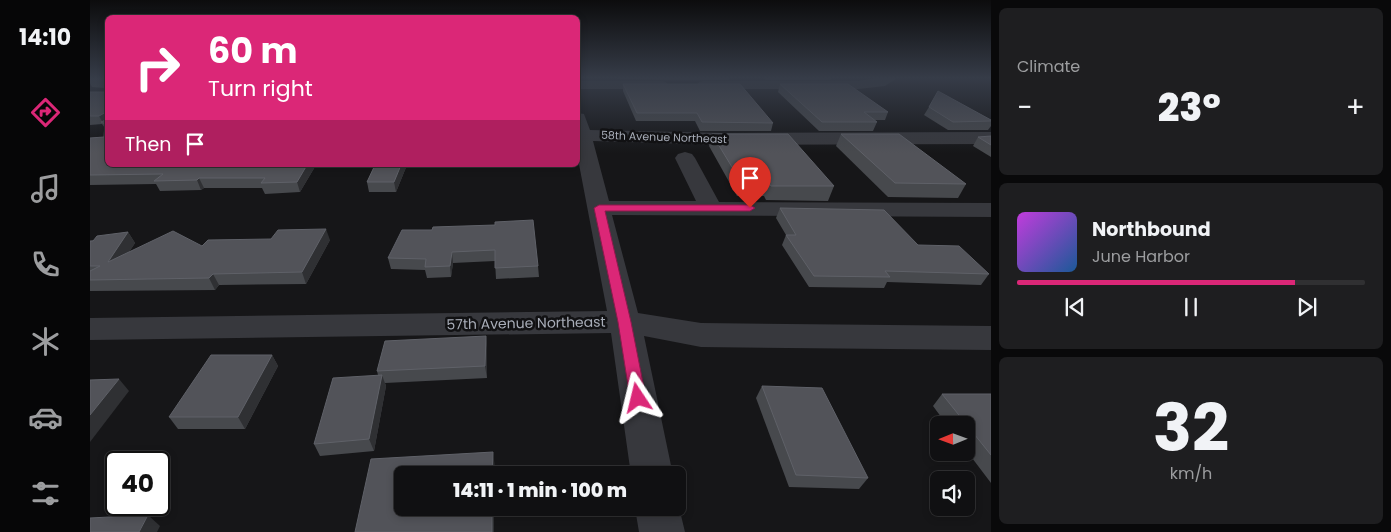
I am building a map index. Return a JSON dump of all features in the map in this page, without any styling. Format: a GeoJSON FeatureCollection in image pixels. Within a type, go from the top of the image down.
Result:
{"type":"FeatureCollection","features":[{"type":"Feature","properties":{"kind":"street","name":"58th Avenue Northeast"},"geometry":{"type":"LineString","coordinates":[[580,128],[722,139],[991,138]]}},
{"type":"Feature","properties":{"kind":"street"},"geometry":{"type":"LineString","coordinates":[[580,132],[624,322],[650,466]]}},
{"type":"Feature","properties":{"kind":"street"},"geometry":{"type":"LineString","coordinates":[[685,158],[711,208]]}},
{"type":"Feature","properties":{"kind":"street"},"geometry":{"type":"LineString","coordinates":[[599,208],[991,210]]}},
{"type":"Feature","properties":{"kind":"street","name":"57th Avenue Northeast"},"geometry":{"type":"LineString","coordinates":[[90,329],[624,322],[702,335],[991,338]]}},
{"type":"Feature","properties":{"kind":"street"},"geometry":{"type":"LineString","coordinates":[[659,516],[662,532]]}},
{"type":"Feature","properties":{"kind":"building"},"geometry":{"type":"Polygon","coordinates":[[[90,103],[105,103],[105,113],[99,116],[90,116],[90,103]]]}},
{"type":"Feature","properties":{"kind":"building"},"geometry":{"type":"Polygon","coordinates":[[[632,103],[756,103],[773,123],[702,122],[697,113],[637,113],[632,103]]]}},
{"type":"Feature","properties":{"kind":"building"},"geometry":{"type":"Polygon","coordinates":[[[801,103],[875,103],[888,112],[864,112],[877,122],[822,122],[801,103]]]}},
{"type":"Feature","properties":{"kind":"building"},"geometry":{"type":"Polygon","coordinates":[[[931,103],[960,103],[991,121],[953,122],[929,107],[931,103]]]}},
{"type":"Feature","properties":{"kind":"building"},"geometry":{"type":"Polygon","coordinates":[[[105,124],[105,167],[306,167],[297,182],[261,183],[265,178],[199,178],[197,180],[154,181],[163,174],[90,175],[90,138],[104,137],[105,124]]]}},
{"type":"Feature","properties":{"kind":"building"},"geometry":{"type":"Polygon","coordinates":[[[712,134],[788,134],[834,186],[771,186],[768,182],[741,182],[712,134]]]}},
{"type":"Feature","properties":{"kind":"building"},"geometry":{"type":"Polygon","coordinates":[[[841,134],[899,134],[966,184],[895,183],[841,134]]]}},
{"type":"Feature","properties":{"kind":"building"},"geometry":{"type":"Polygon","coordinates":[[[991,136],[991,145],[978,137],[991,136]]]}},
{"type":"Feature","properties":{"kind":"building"},"geometry":{"type":"Polygon","coordinates":[[[374,167],[400,167],[394,182],[367,182],[374,167]]]}},
{"type":"Feature","properties":{"kind":"building"},"geometry":{"type":"Polygon","coordinates":[[[780,208],[884,210],[918,245],[959,246],[989,274],[885,271],[890,277],[814,276],[786,235],[796,235],[780,208]]]}},
{"type":"Feature","properties":{"kind":"building"},"geometry":{"type":"Polygon","coordinates":[[[533,220],[538,266],[495,268],[495,250],[452,252],[450,266],[425,267],[426,259],[388,258],[402,230],[432,230],[433,227],[495,225],[495,222],[533,220]]]}},
{"type":"Feature","properties":{"kind":"building"},"geometry":{"type":"Polygon","coordinates":[[[326,229],[302,272],[213,274],[209,278],[90,280],[90,271],[100,266],[90,266],[90,241],[93,241],[97,236],[128,232],[108,262],[173,231],[202,246],[208,240],[271,239],[278,230],[326,229]]]}},
{"type":"Feature","properties":{"kind":"building"},"geometry":{"type":"Polygon","coordinates":[[[486,336],[485,366],[377,371],[385,341],[486,336]]]}},
{"type":"Feature","properties":{"kind":"building"},"geometry":{"type":"Polygon","coordinates":[[[211,355],[272,355],[238,417],[169,417],[211,355]]]}},
{"type":"Feature","properties":{"kind":"building"},"geometry":{"type":"Polygon","coordinates":[[[382,375],[369,439],[314,444],[333,378],[382,375]]]}},
{"type":"Feature","properties":{"kind":"building"},"geometry":{"type":"Polygon","coordinates":[[[119,379],[90,415],[90,380],[119,379]]]}},
{"type":"Feature","properties":{"kind":"building"},"geometry":{"type":"Polygon","coordinates":[[[762,386],[822,388],[868,478],[796,475],[762,386]]]}},
{"type":"Feature","properties":{"kind":"building"},"geometry":{"type":"Polygon","coordinates":[[[942,394],[991,394],[991,455],[975,435],[975,416],[960,416],[942,394]]]}},
{"type":"Feature","properties":{"kind":"building"},"geometry":{"type":"Polygon","coordinates":[[[493,452],[492,466],[394,466],[394,516],[492,516],[492,532],[355,532],[371,459],[493,452]]]}},
{"type":"Feature","properties":{"kind":"building"},"geometry":{"type":"Polygon","coordinates":[[[147,516],[139,532],[90,532],[90,518],[147,516]]]}},
{"type":"Feature","properties":{"kind":"route"},"geometry":{"type":"LineString","coordinates":[[638,398],[624,322],[599,208],[750,208]]}}]}
